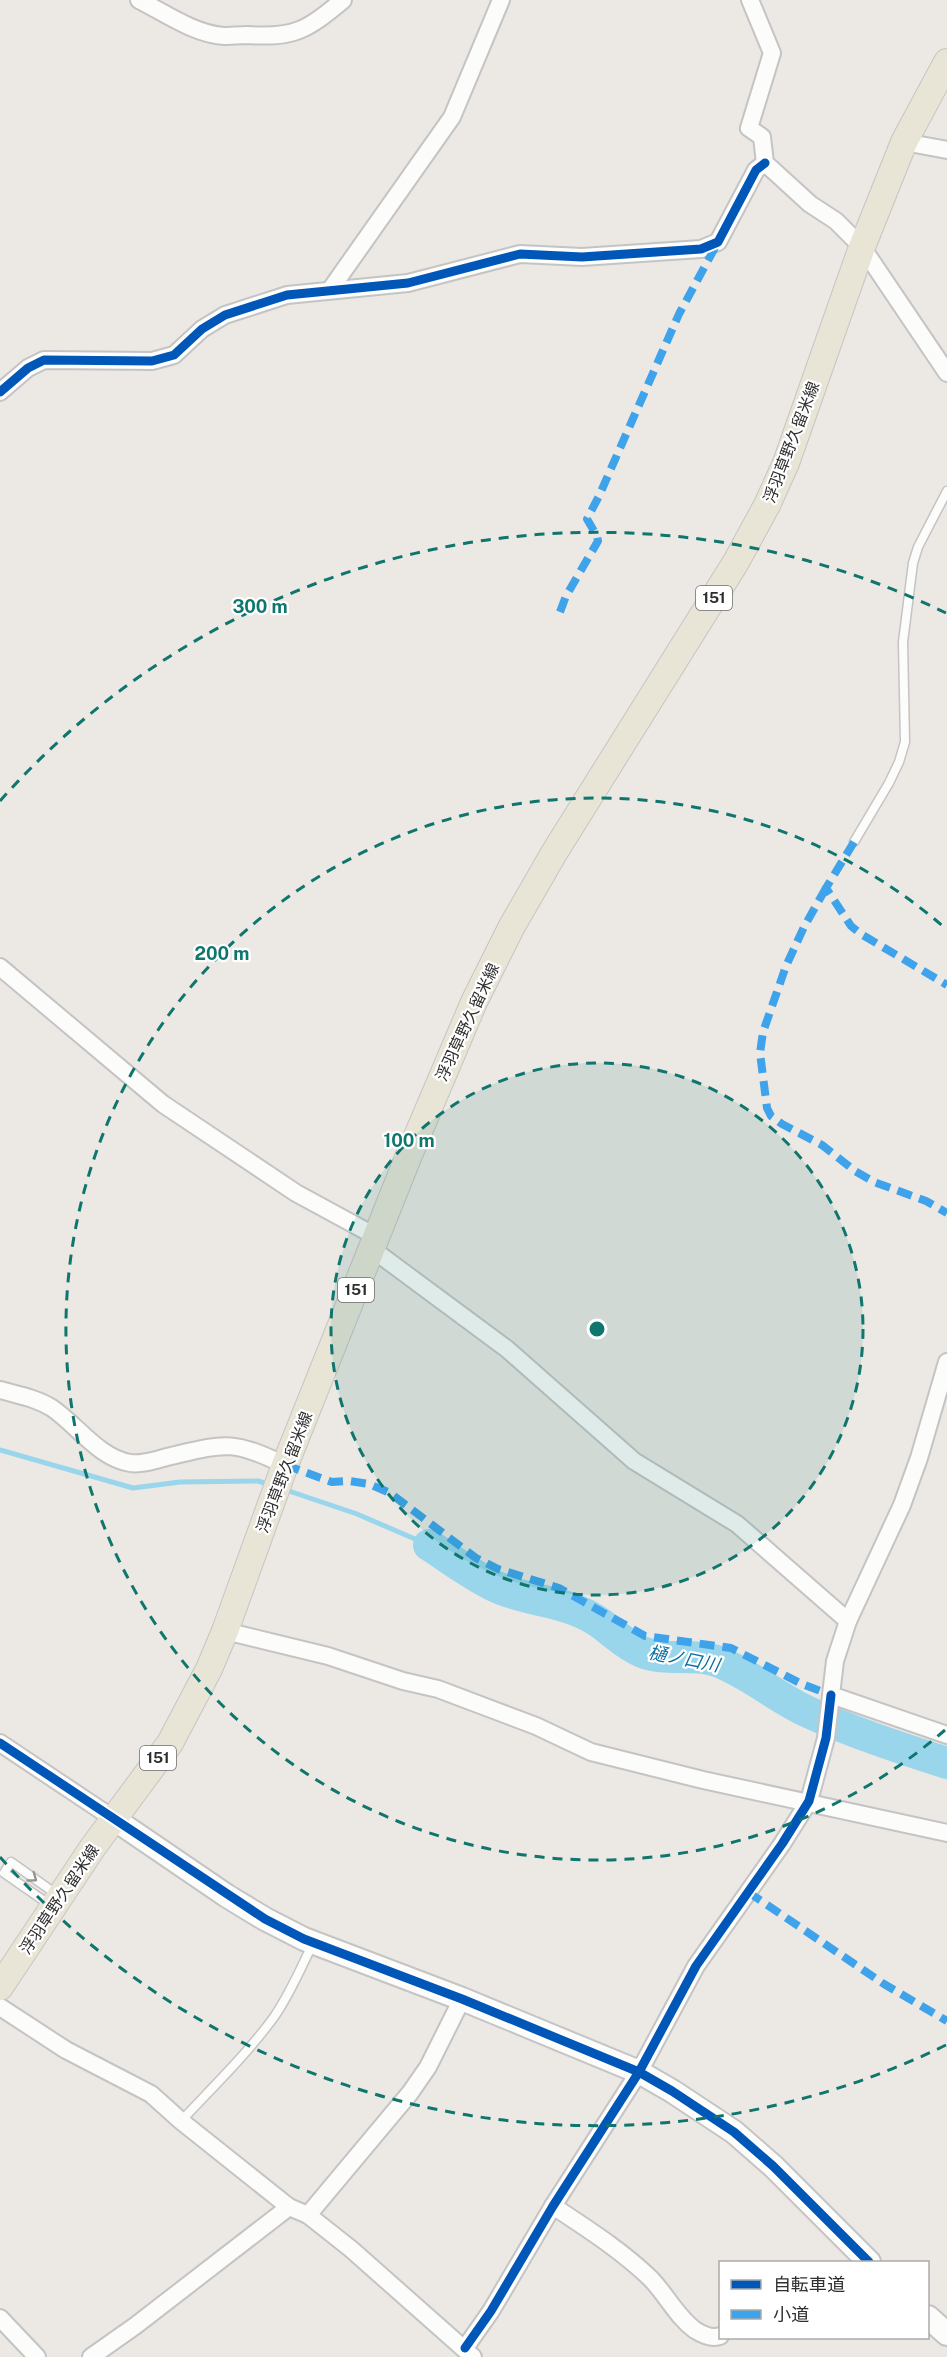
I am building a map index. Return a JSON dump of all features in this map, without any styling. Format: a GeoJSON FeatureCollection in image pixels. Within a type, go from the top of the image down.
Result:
{"type":"FeatureCollection","features":[{"type":"Feature","properties":{"kind":"main road","name":"浮羽草野久留米線"},"geometry":{"type":"LineString","coordinates":[[0,1987],[56,1902],[170,1743],[195,1698],[225,1631],[283,1469],[442,1073],[474,1002],[512,926],[588,798],[736,562],[767,505],[786,463],[862,247],[904,142],[947,62]]}},
{"type":"Feature","properties":{"kind":"street"},"geometry":{"type":"LineString","coordinates":[[139,0],[199,30],[222,36],[267,38],[290,35],[309,25],[343,0]]}},
{"type":"Feature","properties":{"kind":"street"},"geometry":{"type":"LineString","coordinates":[[330,290],[452,117],[501,0]]}},
{"type":"Feature","properties":{"kind":"street"},"geometry":{"type":"LineString","coordinates":[[750,0],[772,53],[748,128],[762,137],[765,163],[810,204],[836,221],[862,247],[947,373]]}},
{"type":"Feature","properties":{"kind":"street"},"geometry":{"type":"LineString","coordinates":[[904,142],[947,150]]}},
{"type":"Feature","properties":{"kind":"street"},"geometry":{"type":"LineString","coordinates":[[0,392],[28,368],[44,360],[152,361],[174,355],[202,329],[225,315],[286,295],[365,289],[408,282],[520,254],[582,256],[701,249],[717,242],[756,170],[765,163]]}},
{"type":"Feature","properties":{"kind":"street"},"geometry":{"type":"LineString","coordinates":[[0,967],[163,1104],[375,1243],[507,1349],[634,1461],[736,1524],[848,1621]]}},
{"type":"Feature","properties":{"kind":"street"},"geometry":{"type":"LineString","coordinates":[[0,2007],[66,2049],[151,2094],[181,2121],[289,2207],[308,2215],[469,2352],[553,2206],[639,2072],[696,1966],[782,1844],[809,1801],[826,1738],[835,1661],[848,1621],[902,1505],[919,1458],[947,1362]]}},
{"type":"Feature","properties":{"kind":"street"},"geometry":{"type":"LineString","coordinates":[[0,1390],[40,1401],[103,1451],[118,1460],[132,1463],[145,1462],[217,1445],[237,1445],[253,1450],[283,1469]]}},
{"type":"Feature","properties":{"kind":"street"},"geometry":{"type":"LineString","coordinates":[[225,1631],[328,1656],[403,1681],[438,1689],[536,1726],[591,1752],[703,1780],[809,1801],[916,1828],[947,1833]]}},
{"type":"Feature","properties":{"kind":"street"},"geometry":{"type":"LineString","coordinates":[[831,1700],[947,1735]]}},
{"type":"Feature","properties":{"kind":"street"},"geometry":{"type":"LineString","coordinates":[[0,1743],[246,1907],[313,1942],[462,1999],[639,2072],[672,2091],[734,2132],[773,2166],[868,2261]]}},
{"type":"Feature","properties":{"kind":"street"},"geometry":{"type":"LineString","coordinates":[[308,2215],[410,2093],[428,2067],[462,1999]]}},
{"type":"Feature","properties":{"kind":"street"},"geometry":{"type":"LineString","coordinates":[[553,2206],[594,2233],[650,2278],[682,2318],[697,2331],[713,2338],[719,2336]]}},
{"type":"Feature","properties":{"kind":"street"},"geometry":{"type":"LineString","coordinates":[[92,2357],[289,2207]]}},
{"type":"Feature","properties":{"kind":"street"},"geometry":{"type":"LineString","coordinates":[[0,2318],[37,2357]]}},
{"type":"Feature","properties":{"kind":"street"},"geometry":{"type":"LineString","coordinates":[[929,2319],[947,2334]]}},
{"type":"Feature","properties":{"kind":"lane"},"geometry":{"type":"LineString","coordinates":[[854,842],[889,783],[905,742],[903,642],[913,563],[918,547],[947,491]]}},
{"type":"Feature","properties":{"kind":"lane"},"geometry":{"type":"LineString","coordinates":[[11,1862],[56,1902],[4,1873],[11,1862]]}},
{"type":"Feature","properties":{"kind":"lane"},"geometry":{"type":"LineString","coordinates":[[181,2121],[254,2042],[274,2015],[291,1989],[313,1942]]}},
{"type":"Feature","properties":{"kind":"waterway"},"geometry":{"type":"LineString","coordinates":[[0,1450],[133,1488],[180,1482],[258,1481],[271,1485]]}},
{"type":"Feature","properties":{"kind":"waterway"},"geometry":{"type":"LineString","coordinates":[[283,1489],[357,1514],[429,1545]]}},
{"type":"Feature","properties":{"kind":"waterway","name":"樋ノ口川"},"geometry":{"type":"LineString","coordinates":[[429,1545],[499,1588],[583,1613],[642,1652],[651,1655],[710,1659],[719,1662],[823,1719],[947,1763]]}},
{"type":"Feature","properties":{"kind":"marked path"},"geometry":{"type":"LineString","coordinates":[[560,612],[566,596],[598,541],[587,519],[679,314],[718,242]]}},
{"type":"Feature","properties":{"kind":"marked path"},"geometry":{"type":"LineString","coordinates":[[854,842],[826,888],[851,926],[947,985]]}},
{"type":"Feature","properties":{"kind":"marked path"},"geometry":{"type":"LineString","coordinates":[[826,888],[786,966],[763,1032],[760,1053],[767,1108],[771,1116],[782,1124],[822,1145],[855,1171],[874,1182],[926,1201],[947,1213]]}},
{"type":"Feature","properties":{"kind":"marked path"},"geometry":{"type":"LineString","coordinates":[[285,1465],[332,1482],[349,1481],[369,1484],[390,1493],[476,1558],[498,1569],[559,1588],[645,1636],[731,1648],[802,1684],[831,1695]]}},
{"type":"Feature","properties":{"kind":"marked path"},"geometry":{"type":"LineString","coordinates":[[748,1892],[884,1984],[947,2021]]}},
{"type":"Feature","properties":{"kind":"cycle path"},"geometry":{"type":"LineString","coordinates":[[0,392],[28,368],[44,360],[152,361],[174,355],[202,329],[225,315],[287,295],[408,283],[520,254],[582,257],[701,249],[718,242],[756,170],[765,163]]}},
{"type":"Feature","properties":{"kind":"cycle path"},"geometry":{"type":"LineString","coordinates":[[465,2348],[491,2311],[553,2206],[639,2072],[696,1966],[782,1844],[809,1801],[826,1738],[831,1695]]}},
{"type":"Feature","properties":{"kind":"cycle path"},"geometry":{"type":"LineString","coordinates":[[0,1743],[265,1919],[304,1939],[462,1999],[639,2072],[672,2091],[734,2132],[773,2166],[868,2261]]}}]}
